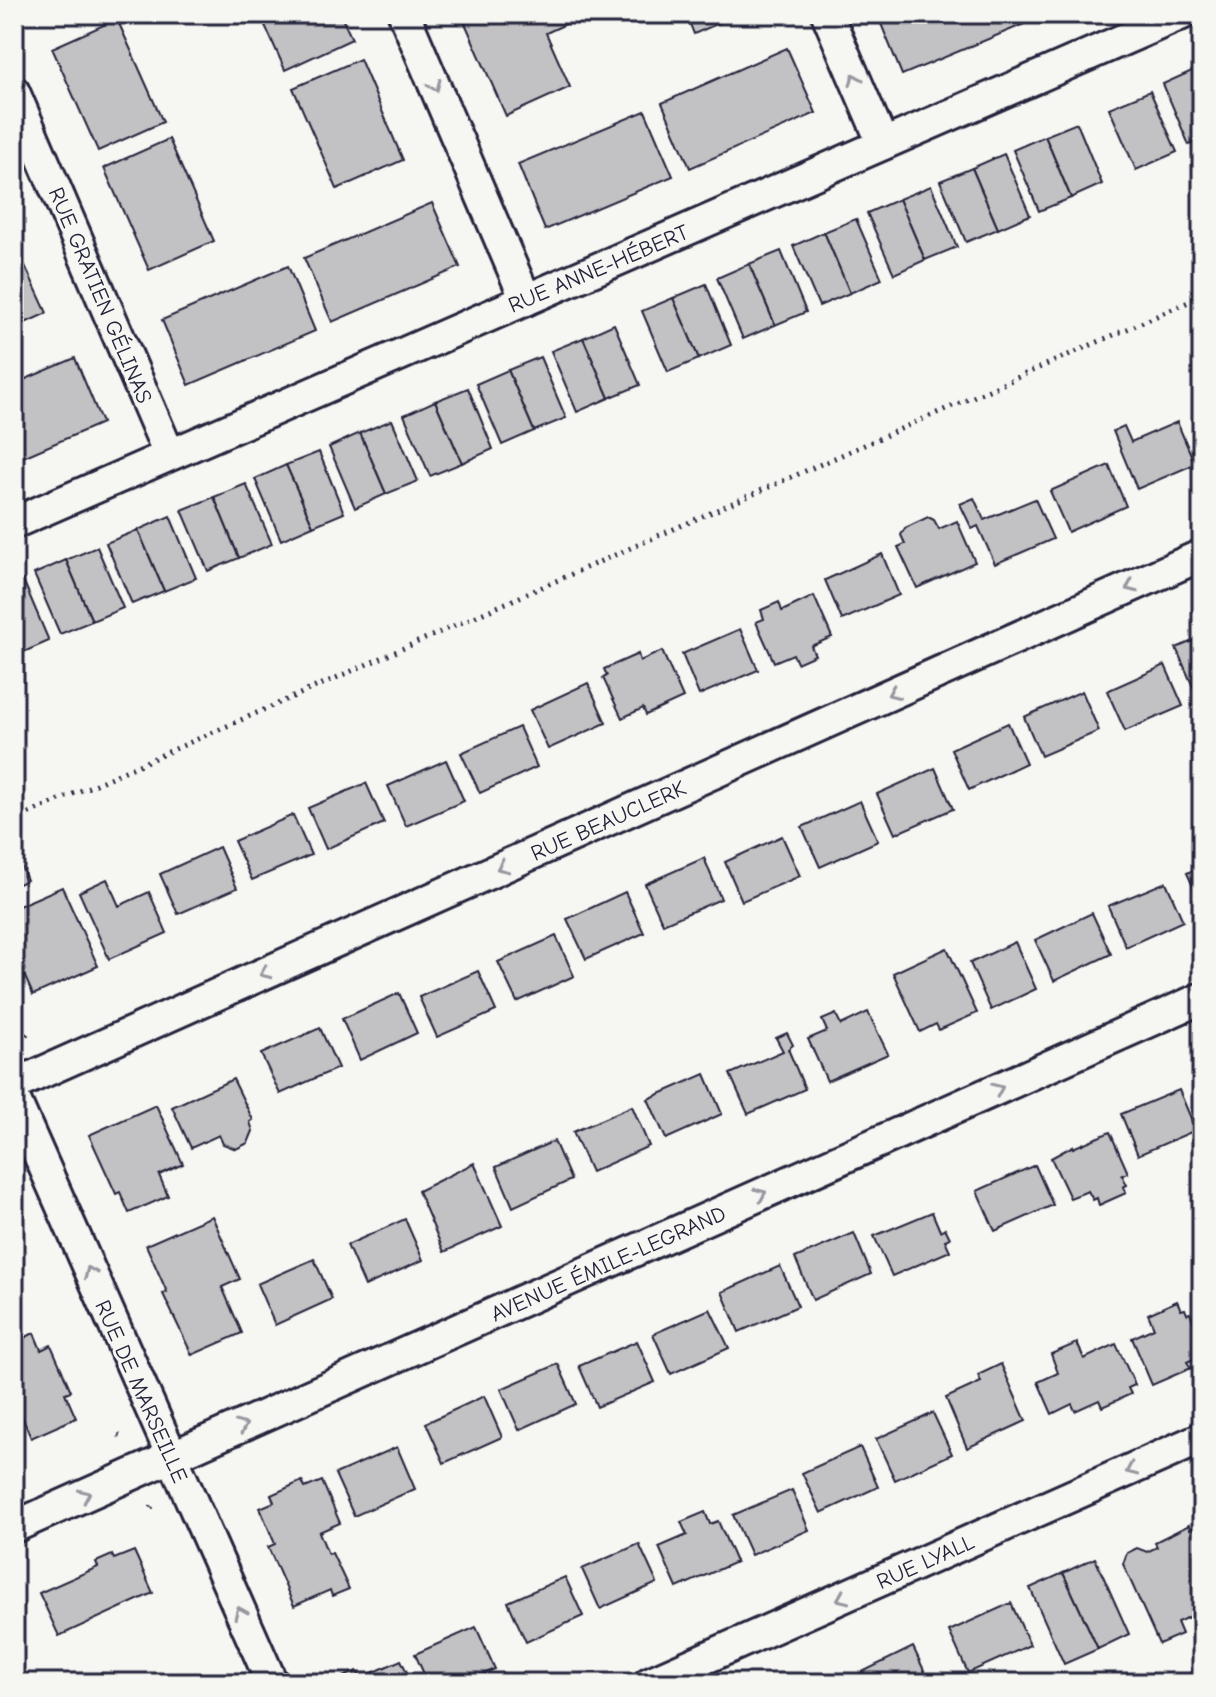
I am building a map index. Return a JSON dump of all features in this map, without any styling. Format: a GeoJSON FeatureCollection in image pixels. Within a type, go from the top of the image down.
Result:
{"type":"FeatureCollection","features":[{"type":"Feature","properties":{"kind":"street"},"geometry":{"type":"LineString","coordinates":[[404,14],[526,300]]}},
{"type":"Feature","properties":{"kind":"street"},"geometry":{"type":"LineString","coordinates":[[827,14],[883,144]]}},
{"type":"Feature","properties":{"kind":"street","name":"RUE ANNE-HÉBERT"},"geometry":{"type":"LineString","coordinates":[[14,523],[1182,14]]}},
{"type":"Feature","properties":{"kind":"street","name":"RUE GRATIEN GÉLINAS"},"geometry":{"type":"LineString","coordinates":[[14,92],[169,454]]}},
{"type":"Feature","properties":{"kind":"street","name":"RUE BEAUCLERK"},"geometry":{"type":"LineString","coordinates":[[14,1085],[1202,555]]}},
{"type":"Feature","properties":{"kind":"street","name":"AVENUE ÉMILE-LEGRAND"},"geometry":{"type":"LineString","coordinates":[[14,1527],[1202,998]]}},
{"type":"Feature","properties":{"kind":"street","name":"RUE DE MARSEILLE"},"geometry":{"type":"LineString","coordinates":[[14,1098],[272,1683]]}},
{"type":"Feature","properties":{"kind":"street","name":"RUE LYALL"},"geometry":{"type":"LineString","coordinates":[[649,1683],[1202,1438]]}},
{"type":"Feature","properties":{"kind":"path"},"geometry":{"type":"LineString","coordinates":[[14,820],[1202,296]]}},
{"type":"Feature","properties":{"kind":"building"},"geometry":{"type":"Polygon","coordinates":[[[260,14],[340,14],[352,39],[285,70],[260,14]]]}},
{"type":"Feature","properties":{"kind":"building"},"geometry":{"type":"Polygon","coordinates":[[[461,14],[564,14],[568,23],[546,33],[570,87],[506,116],[461,14]]]}},
{"type":"Feature","properties":{"kind":"building"},"geometry":{"type":"Polygon","coordinates":[[[686,14],[740,14],[694,34],[686,14]]]}},
{"type":"Feature","properties":{"kind":"building"},"geometry":{"type":"Polygon","coordinates":[[[877,14],[1026,14],[1029,22],[902,75],[877,14]]]}},
{"type":"Feature","properties":{"kind":"building"},"geometry":{"type":"Polygon","coordinates":[[[117,19],[163,122],[98,151],[52,48],[117,19]]]}},
{"type":"Feature","properties":{"kind":"building"},"geometry":{"type":"Polygon","coordinates":[[[787,48],[816,113],[690,168],[662,103],[787,48]]]}},
{"type":"Feature","properties":{"kind":"building"},"geometry":{"type":"Polygon","coordinates":[[[360,59],[403,160],[337,189],[293,88],[360,59]]]}},
{"type":"Feature","properties":{"kind":"building"},"geometry":{"type":"Polygon","coordinates":[[[1194,70],[1202,88],[1202,139],[1189,145],[1163,84],[1194,70]]]}},
{"type":"Feature","properties":{"kind":"building"},"geometry":{"type":"Polygon","coordinates":[[[1150,91],[1177,152],[1136,170],[1109,108],[1150,91]]]}},
{"type":"Feature","properties":{"kind":"building"},"geometry":{"type":"Polygon","coordinates":[[[645,111],[673,176],[545,230],[518,164],[645,111]]]}},
{"type":"Feature","properties":{"kind":"building"},"geometry":{"type":"Polygon","coordinates":[[[1077,123],[1102,184],[1071,198],[1045,136],[1077,123]]]}},
{"type":"Feature","properties":{"kind":"building"},"geometry":{"type":"Polygon","coordinates":[[[1045,136],[1071,198],[1039,211],[1013,150],[1045,136]]]}},
{"type":"Feature","properties":{"kind":"building"},"geometry":{"type":"Polygon","coordinates":[[[169,139],[214,241],[149,270],[104,168],[169,139]]]}},
{"type":"Feature","properties":{"kind":"building"},"geometry":{"type":"Polygon","coordinates":[[[1004,154],[1030,215],[998,229],[972,168],[1004,154]]]}},
{"type":"Feature","properties":{"kind":"building"},"geometry":{"type":"Polygon","coordinates":[[[972,168],[998,229],[966,242],[940,181],[972,168]]]}},
{"type":"Feature","properties":{"kind":"building"},"geometry":{"type":"Polygon","coordinates":[[[931,186],[957,247],[925,260],[899,199],[931,186]]]}},
{"type":"Feature","properties":{"kind":"building"},"geometry":{"type":"Polygon","coordinates":[[[899,199],[925,260],[894,274],[867,213],[899,199]]]}},
{"type":"Feature","properties":{"kind":"building"},"geometry":{"type":"Polygon","coordinates":[[[432,203],[460,267],[332,322],[304,258],[432,203]]]}},
{"type":"Feature","properties":{"kind":"building"},"geometry":{"type":"Polygon","coordinates":[[[856,219],[882,279],[850,293],[824,232],[856,219]]]}},
{"type":"Feature","properties":{"kind":"building"},"geometry":{"type":"Polygon","coordinates":[[[824,232],[850,293],[819,306],[793,246],[824,232]]]}},
{"type":"Feature","properties":{"kind":"building"},"geometry":{"type":"Polygon","coordinates":[[[14,242],[47,313],[14,328],[14,242]]]}},
{"type":"Feature","properties":{"kind":"building"},"geometry":{"type":"Polygon","coordinates":[[[781,251],[806,312],[775,325],[749,264],[781,251]]]}},
{"type":"Feature","properties":{"kind":"building"},"geometry":{"type":"Polygon","coordinates":[[[749,264],[775,325],[743,339],[717,278],[749,264]]]}},
{"type":"Feature","properties":{"kind":"building"},"geometry":{"type":"Polygon","coordinates":[[[288,266],[315,331],[189,385],[162,320],[288,266]]]}},
{"type":"Feature","properties":{"kind":"building"},"geometry":{"type":"Polygon","coordinates":[[[706,284],[731,345],[699,359],[673,298],[706,284]]]}},
{"type":"Feature","properties":{"kind":"building"},"geometry":{"type":"Polygon","coordinates":[[[673,298],[699,359],[668,372],[642,311],[673,298]]]}},
{"type":"Feature","properties":{"kind":"building"},"geometry":{"type":"Polygon","coordinates":[[[614,324],[640,385],[609,398],[583,338],[614,324]]]}},
{"type":"Feature","properties":{"kind":"building"},"geometry":{"type":"Polygon","coordinates":[[[583,338],[609,398],[577,412],[551,351],[583,338]]]}},
{"type":"Feature","properties":{"kind":"building"},"geometry":{"type":"Polygon","coordinates":[[[540,357],[566,418],[534,431],[508,370],[540,357]]]}},
{"type":"Feature","properties":{"kind":"building"},"geometry":{"type":"Polygon","coordinates":[[[75,358],[102,423],[14,461],[14,384],[75,358]]]}},
{"type":"Feature","properties":{"kind":"building"},"geometry":{"type":"Polygon","coordinates":[[[508,370],[534,431],[502,445],[476,384],[508,370]]]}},
{"type":"Feature","properties":{"kind":"building"},"geometry":{"type":"Polygon","coordinates":[[[468,388],[493,449],[462,463],[435,401],[468,388]]]}},
{"type":"Feature","properties":{"kind":"building"},"geometry":{"type":"Polygon","coordinates":[[[435,401],[462,463],[430,476],[404,415],[435,401]]]}},
{"type":"Feature","properties":{"kind":"building"},"geometry":{"type":"Polygon","coordinates":[[[1202,412],[1202,436],[1193,416],[1202,412]]]}},
{"type":"Feature","properties":{"kind":"building"},"geometry":{"type":"Polygon","coordinates":[[[392,420],[418,481],[386,494],[360,433],[392,420]]]}},
{"type":"Feature","properties":{"kind":"building"},"geometry":{"type":"Polygon","coordinates":[[[1177,422],[1195,464],[1137,489],[1113,431],[1124,426],[1131,442],[1177,422]]]}},
{"type":"Feature","properties":{"kind":"building"},"geometry":{"type":"Polygon","coordinates":[[[360,433],[386,494],[355,508],[329,447],[360,433]]]}},
{"type":"Feature","properties":{"kind":"building"},"geometry":{"type":"Polygon","coordinates":[[[319,452],[344,513],[313,526],[286,465],[319,452]]]}},
{"type":"Feature","properties":{"kind":"building"},"geometry":{"type":"Polygon","coordinates":[[[286,465],[313,526],[281,540],[255,479],[286,465]]]}},
{"type":"Feature","properties":{"kind":"building"},"geometry":{"type":"Polygon","coordinates":[[[1109,465],[1126,506],[1068,532],[1050,491],[1109,465]]]}},
{"type":"Feature","properties":{"kind":"building"},"geometry":{"type":"Polygon","coordinates":[[[246,484],[272,544],[239,558],[214,497],[246,484]]]}},
{"type":"Feature","properties":{"kind":"building"},"geometry":{"type":"Polygon","coordinates":[[[214,497],[239,558],[208,571],[182,510],[214,497]]]}},
{"type":"Feature","properties":{"kind":"building"},"geometry":{"type":"Polygon","coordinates":[[[974,498],[984,520],[1035,499],[1053,539],[995,564],[978,526],[972,529],[960,504],[974,498]]]}},
{"type":"Feature","properties":{"kind":"building"},"geometry":{"type":"Polygon","coordinates":[[[170,516],[196,578],[164,591],[138,530],[170,516]]]}},
{"type":"Feature","properties":{"kind":"building"},"geometry":{"type":"Polygon","coordinates":[[[928,517],[939,529],[957,521],[975,562],[917,588],[898,547],[905,544],[901,535],[905,528],[928,517]]]}},
{"type":"Feature","properties":{"kind":"building"},"geometry":{"type":"Polygon","coordinates":[[[138,530],[164,591],[132,604],[106,543],[138,530]]]}},
{"type":"Feature","properties":{"kind":"building"},"geometry":{"type":"Polygon","coordinates":[[[97,547],[123,608],[92,621],[66,560],[97,547]]]}},
{"type":"Feature","properties":{"kind":"building"},"geometry":{"type":"Polygon","coordinates":[[[882,554],[899,595],[842,620],[825,580],[882,554]]]}},
{"type":"Feature","properties":{"kind":"building"},"geometry":{"type":"Polygon","coordinates":[[[66,560],[92,621],[60,634],[34,574],[66,560]]]}},
{"type":"Feature","properties":{"kind":"building"},"geometry":{"type":"Polygon","coordinates":[[[23,580],[49,641],[17,655],[14,648],[14,584],[23,580]]]}},
{"type":"Feature","properties":{"kind":"building"},"geometry":{"type":"Polygon","coordinates":[[[814,596],[832,637],[811,646],[815,655],[797,663],[793,654],[774,662],[756,622],[764,619],[761,610],[779,602],[782,611],[814,596]]]}},
{"type":"Feature","properties":{"kind":"building"},"geometry":{"type":"Polygon","coordinates":[[[740,629],[758,670],[699,695],[682,654],[740,629]]]}},
{"type":"Feature","properties":{"kind":"building"},"geometry":{"type":"Polygon","coordinates":[[[1202,637],[1202,686],[1194,689],[1176,648],[1202,637]]]}},
{"type":"Feature","properties":{"kind":"building"},"geometry":{"type":"Polygon","coordinates":[[[662,651],[683,698],[646,715],[643,708],[622,718],[603,678],[607,676],[604,669],[638,654],[640,661],[662,651]]]}},
{"type":"Feature","properties":{"kind":"building"},"geometry":{"type":"Polygon","coordinates":[[[1165,665],[1183,706],[1125,731],[1107,691],[1165,665]]]}},
{"type":"Feature","properties":{"kind":"building"},"geometry":{"type":"Polygon","coordinates":[[[588,683],[606,723],[548,749],[530,710],[588,683]]]}},
{"type":"Feature","properties":{"kind":"building"},"geometry":{"type":"Polygon","coordinates":[[[1082,691],[1099,731],[1041,756],[1024,717],[1082,691]]]}},
{"type":"Feature","properties":{"kind":"building"},"geometry":{"type":"Polygon","coordinates":[[[1008,723],[1026,763],[969,790],[951,749],[1008,723]]]}},
{"type":"Feature","properties":{"kind":"building"},"geometry":{"type":"Polygon","coordinates":[[[519,727],[537,767],[480,793],[461,753],[519,727]]]}},
{"type":"Feature","properties":{"kind":"building"},"geometry":{"type":"Polygon","coordinates":[[[446,760],[464,801],[406,826],[388,786],[446,760]]]}},
{"type":"Feature","properties":{"kind":"building"},"geometry":{"type":"Polygon","coordinates":[[[935,768],[953,809],[895,834],[877,794],[935,768]]]}},
{"type":"Feature","properties":{"kind":"building"},"geometry":{"type":"Polygon","coordinates":[[[366,783],[384,823],[326,849],[308,808],[366,783]]]}},
{"type":"Feature","properties":{"kind":"building"},"geometry":{"type":"Polygon","coordinates":[[[860,801],[878,841],[820,867],[802,827],[860,801]]]}},
{"type":"Feature","properties":{"kind":"building"},"geometry":{"type":"Polygon","coordinates":[[[293,815],[311,855],[252,880],[234,841],[293,815]]]}},
{"type":"Feature","properties":{"kind":"building"},"geometry":{"type":"Polygon","coordinates":[[[782,836],[800,876],[742,901],[725,862],[782,836]]]}},
{"type":"Feature","properties":{"kind":"building"},"geometry":{"type":"Polygon","coordinates":[[[219,847],[237,888],[178,914],[160,874],[219,847]]]}},
{"type":"Feature","properties":{"kind":"building"},"geometry":{"type":"Polygon","coordinates":[[[14,850],[27,880],[14,886],[14,850]]]}},
{"type":"Feature","properties":{"kind":"building"},"geometry":{"type":"Polygon","coordinates":[[[704,858],[721,899],[663,924],[645,884],[704,858]]]}},
{"type":"Feature","properties":{"kind":"building"},"geometry":{"type":"Polygon","coordinates":[[[1202,866],[1202,906],[1187,873],[1202,866]]]}},
{"type":"Feature","properties":{"kind":"building"},"geometry":{"type":"Polygon","coordinates":[[[107,879],[119,906],[149,892],[167,933],[109,959],[79,892],[107,879]]]}},
{"type":"Feature","properties":{"kind":"building"},"geometry":{"type":"Polygon","coordinates":[[[1166,882],[1183,921],[1126,947],[1108,906],[1166,882]]]}},
{"type":"Feature","properties":{"kind":"building"},"geometry":{"type":"Polygon","coordinates":[[[62,887],[98,966],[33,995],[14,952],[14,908],[62,887]]]}},
{"type":"Feature","properties":{"kind":"building"},"geometry":{"type":"Polygon","coordinates":[[[625,892],[644,933],[586,959],[567,919],[625,892]]]}},
{"type":"Feature","properties":{"kind":"building"},"geometry":{"type":"Polygon","coordinates":[[[1092,913],[1111,954],[1054,981],[1035,940],[1092,913]]]}},
{"type":"Feature","properties":{"kind":"building"},"geometry":{"type":"Polygon","coordinates":[[[556,936],[574,976],[517,1002],[498,962],[556,936]]]}},
{"type":"Feature","properties":{"kind":"building"},"geometry":{"type":"Polygon","coordinates":[[[1015,942],[1036,989],[991,1010],[970,963],[1015,942]]]}},
{"type":"Feature","properties":{"kind":"building"},"geometry":{"type":"Polygon","coordinates":[[[947,948],[977,1013],[939,1030],[936,1024],[920,1032],[893,973],[947,948]]]}},
{"type":"Feature","properties":{"kind":"building"},"geometry":{"type":"Polygon","coordinates":[[[478,971],[496,1011],[437,1037],[419,997],[478,971]]]}},
{"type":"Feature","properties":{"kind":"building"},"geometry":{"type":"Polygon","coordinates":[[[399,993],[417,1033],[360,1060],[342,1019],[399,993]]]}},
{"type":"Feature","properties":{"kind":"building"},"geometry":{"type":"Polygon","coordinates":[[[868,1012],[888,1054],[827,1081],[808,1039],[827,1031],[822,1020],[836,1014],[841,1025],[868,1012]]]}},
{"type":"Feature","properties":{"kind":"building"},"geometry":{"type":"Polygon","coordinates":[[[320,1028],[338,1068],[280,1094],[261,1054],[320,1028]]]}},
{"type":"Feature","properties":{"kind":"building"},"geometry":{"type":"Polygon","coordinates":[[[787,1033],[793,1045],[788,1049],[805,1089],[748,1114],[730,1074],[783,1051],[776,1038],[787,1033]]]}},
{"type":"Feature","properties":{"kind":"building"},"geometry":{"type":"Polygon","coordinates":[[[705,1074],[722,1114],[666,1139],[648,1099],[705,1074]]]}},
{"type":"Feature","properties":{"kind":"building"},"geometry":{"type":"Polygon","coordinates":[[[233,1079],[253,1120],[250,1122],[253,1131],[248,1143],[236,1149],[223,1144],[219,1135],[191,1148],[172,1107],[233,1079]]]}},
{"type":"Feature","properties":{"kind":"building"},"geometry":{"type":"Polygon","coordinates":[[[1179,1090],[1196,1130],[1138,1155],[1121,1114],[1179,1090]]]}},
{"type":"Feature","properties":{"kind":"building"},"geometry":{"type":"Polygon","coordinates":[[[156,1105],[183,1164],[159,1175],[168,1196],[129,1213],[120,1192],[116,1194],[89,1135],[156,1105]]]}},
{"type":"Feature","properties":{"kind":"building"},"geometry":{"type":"Polygon","coordinates":[[[632,1106],[649,1146],[591,1172],[573,1132],[632,1106]]]}},
{"type":"Feature","properties":{"kind":"building"},"geometry":{"type":"Polygon","coordinates":[[[1110,1132],[1128,1173],[1122,1175],[1127,1185],[1123,1187],[1126,1193],[1099,1205],[1097,1198],[1093,1200],[1088,1191],[1070,1198],[1051,1158],[1110,1132]]]}},
{"type":"Feature","properties":{"kind":"building"},"geometry":{"type":"Polygon","coordinates":[[[554,1141],[571,1180],[513,1207],[496,1167],[554,1141]]]}},
{"type":"Feature","properties":{"kind":"building"},"geometry":{"type":"Polygon","coordinates":[[[474,1163],[502,1226],[444,1252],[418,1191],[474,1163]]]}},
{"type":"Feature","properties":{"kind":"building"},"geometry":{"type":"Polygon","coordinates":[[[1035,1165],[1053,1205],[995,1231],[977,1191],[1035,1165]]]}},
{"type":"Feature","properties":{"kind":"building"},"geometry":{"type":"Polygon","coordinates":[[[932,1212],[940,1231],[945,1228],[950,1238],[945,1240],[950,1251],[892,1276],[874,1236],[932,1212]]]}},
{"type":"Feature","properties":{"kind":"building"},"geometry":{"type":"Polygon","coordinates":[[[212,1216],[240,1279],[222,1287],[242,1333],[192,1355],[163,1294],[167,1292],[146,1245],[212,1216]]]}},
{"type":"Feature","properties":{"kind":"building"},"geometry":{"type":"Polygon","coordinates":[[[405,1219],[423,1260],[365,1286],[347,1245],[405,1219]]]}},
{"type":"Feature","properties":{"kind":"building"},"geometry":{"type":"Polygon","coordinates":[[[854,1233],[871,1274],[813,1300],[795,1258],[854,1233]]]}},
{"type":"Feature","properties":{"kind":"building"},"geometry":{"type":"Polygon","coordinates":[[[314,1259],[332,1299],[275,1325],[257,1284],[314,1259]]]}},
{"type":"Feature","properties":{"kind":"building"},"geometry":{"type":"Polygon","coordinates":[[[780,1266],[798,1306],[739,1332],[722,1292],[780,1266]]]}},
{"type":"Feature","properties":{"kind":"building"},"geometry":{"type":"Polygon","coordinates":[[[1177,1301],[1181,1310],[1190,1313],[1202,1340],[1202,1355],[1187,1362],[1191,1368],[1152,1385],[1132,1338],[1154,1328],[1148,1314],[1177,1301]]]}},
{"type":"Feature","properties":{"kind":"building"},"geometry":{"type":"Polygon","coordinates":[[[710,1309],[729,1348],[671,1374],[653,1334],[710,1309]]]}},
{"type":"Feature","properties":{"kind":"building"},"geometry":{"type":"Polygon","coordinates":[[[34,1333],[41,1350],[51,1345],[71,1391],[65,1393],[76,1418],[31,1438],[14,1398],[14,1343],[34,1333]]]}},
{"type":"Feature","properties":{"kind":"building"},"geometry":{"type":"Polygon","coordinates":[[[637,1341],[655,1382],[597,1407],[579,1366],[637,1341]]]}},
{"type":"Feature","properties":{"kind":"building"},"geometry":{"type":"Polygon","coordinates":[[[1077,1343],[1084,1359],[1116,1344],[1135,1385],[1128,1388],[1131,1394],[1102,1407],[1099,1400],[1075,1411],[1072,1404],[1052,1414],[1038,1382],[1058,1373],[1051,1354],[1077,1343]]]}},
{"type":"Feature","properties":{"kind":"building"},"geometry":{"type":"Polygon","coordinates":[[[558,1364],[576,1404],[519,1430],[501,1389],[558,1364]]]}},
{"type":"Feature","properties":{"kind":"building"},"geometry":{"type":"Polygon","coordinates":[[[1001,1364],[1026,1421],[967,1448],[946,1398],[981,1382],[978,1375],[1001,1364]]]}},
{"type":"Feature","properties":{"kind":"building"},"geometry":{"type":"Polygon","coordinates":[[[484,1396],[502,1437],[444,1463],[426,1423],[484,1396]]]}},
{"type":"Feature","properties":{"kind":"building"},"geometry":{"type":"Polygon","coordinates":[[[933,1413],[952,1454],[895,1480],[876,1439],[933,1413]]]}},
{"type":"Feature","properties":{"kind":"building"},"geometry":{"type":"Polygon","coordinates":[[[397,1447],[415,1489],[354,1516],[335,1474],[397,1447]]]}},
{"type":"Feature","properties":{"kind":"building"},"geometry":{"type":"Polygon","coordinates":[[[860,1447],[878,1487],[821,1513],[802,1473],[860,1447]]]}},
{"type":"Feature","properties":{"kind":"building"},"geometry":{"type":"Polygon","coordinates":[[[302,1481],[305,1488],[322,1481],[340,1523],[319,1532],[349,1589],[332,1596],[330,1590],[294,1606],[268,1547],[275,1544],[260,1508],[274,1502],[271,1495],[302,1481]]]}},
{"type":"Feature","properties":{"kind":"building"},"geometry":{"type":"Polygon","coordinates":[[[792,1490],[809,1530],[751,1555],[733,1515],[792,1490]]]}},
{"type":"Feature","properties":{"kind":"building"},"geometry":{"type":"Polygon","coordinates":[[[705,1512],[710,1524],[718,1521],[736,1562],[677,1588],[659,1547],[687,1535],[681,1522],[705,1512]]]}},
{"type":"Feature","properties":{"kind":"building"},"geometry":{"type":"Polygon","coordinates":[[[1189,1525],[1190,1529],[1194,1527],[1202,1546],[1202,1615],[1196,1614],[1177,1622],[1182,1634],[1159,1644],[1123,1564],[1127,1553],[1137,1548],[1147,1552],[1157,1547],[1155,1542],[1189,1525]]]}},
{"type":"Feature","properties":{"kind":"building"},"geometry":{"type":"Polygon","coordinates":[[[639,1544],[657,1583],[600,1609],[582,1569],[639,1544]]]}},
{"type":"Feature","properties":{"kind":"building"},"geometry":{"type":"Polygon","coordinates":[[[134,1551],[153,1593],[59,1636],[39,1593],[98,1567],[96,1562],[134,1551]]]}},
{"type":"Feature","properties":{"kind":"building"},"geometry":{"type":"Polygon","coordinates":[[[1095,1558],[1129,1634],[1098,1649],[1063,1573],[1095,1558]]]}},
{"type":"Feature","properties":{"kind":"building"},"geometry":{"type":"Polygon","coordinates":[[[1063,1573],[1098,1649],[1064,1664],[1030,1588],[1063,1573]]]}},
{"type":"Feature","properties":{"kind":"building"},"geometry":{"type":"Polygon","coordinates":[[[565,1577],[583,1616],[526,1642],[508,1602],[565,1577]]]}},
{"type":"Feature","properties":{"kind":"building"},"geometry":{"type":"Polygon","coordinates":[[[1011,1603],[1030,1645],[968,1673],[949,1631],[1011,1603]]]}},
{"type":"Feature","properties":{"kind":"building"},"geometry":{"type":"Polygon","coordinates":[[[476,1627],[495,1669],[464,1683],[428,1683],[415,1654],[476,1627]]]}},
{"type":"Feature","properties":{"kind":"building"},"geometry":{"type":"Polygon","coordinates":[[[913,1647],[930,1683],[854,1683],[852,1677],[913,1647]]]}},
{"type":"Feature","properties":{"kind":"building"},"geometry":{"type":"Polygon","coordinates":[[[401,1660],[412,1683],[341,1683],[339,1679],[357,1671],[361,1678],[401,1660]]]}}]}
